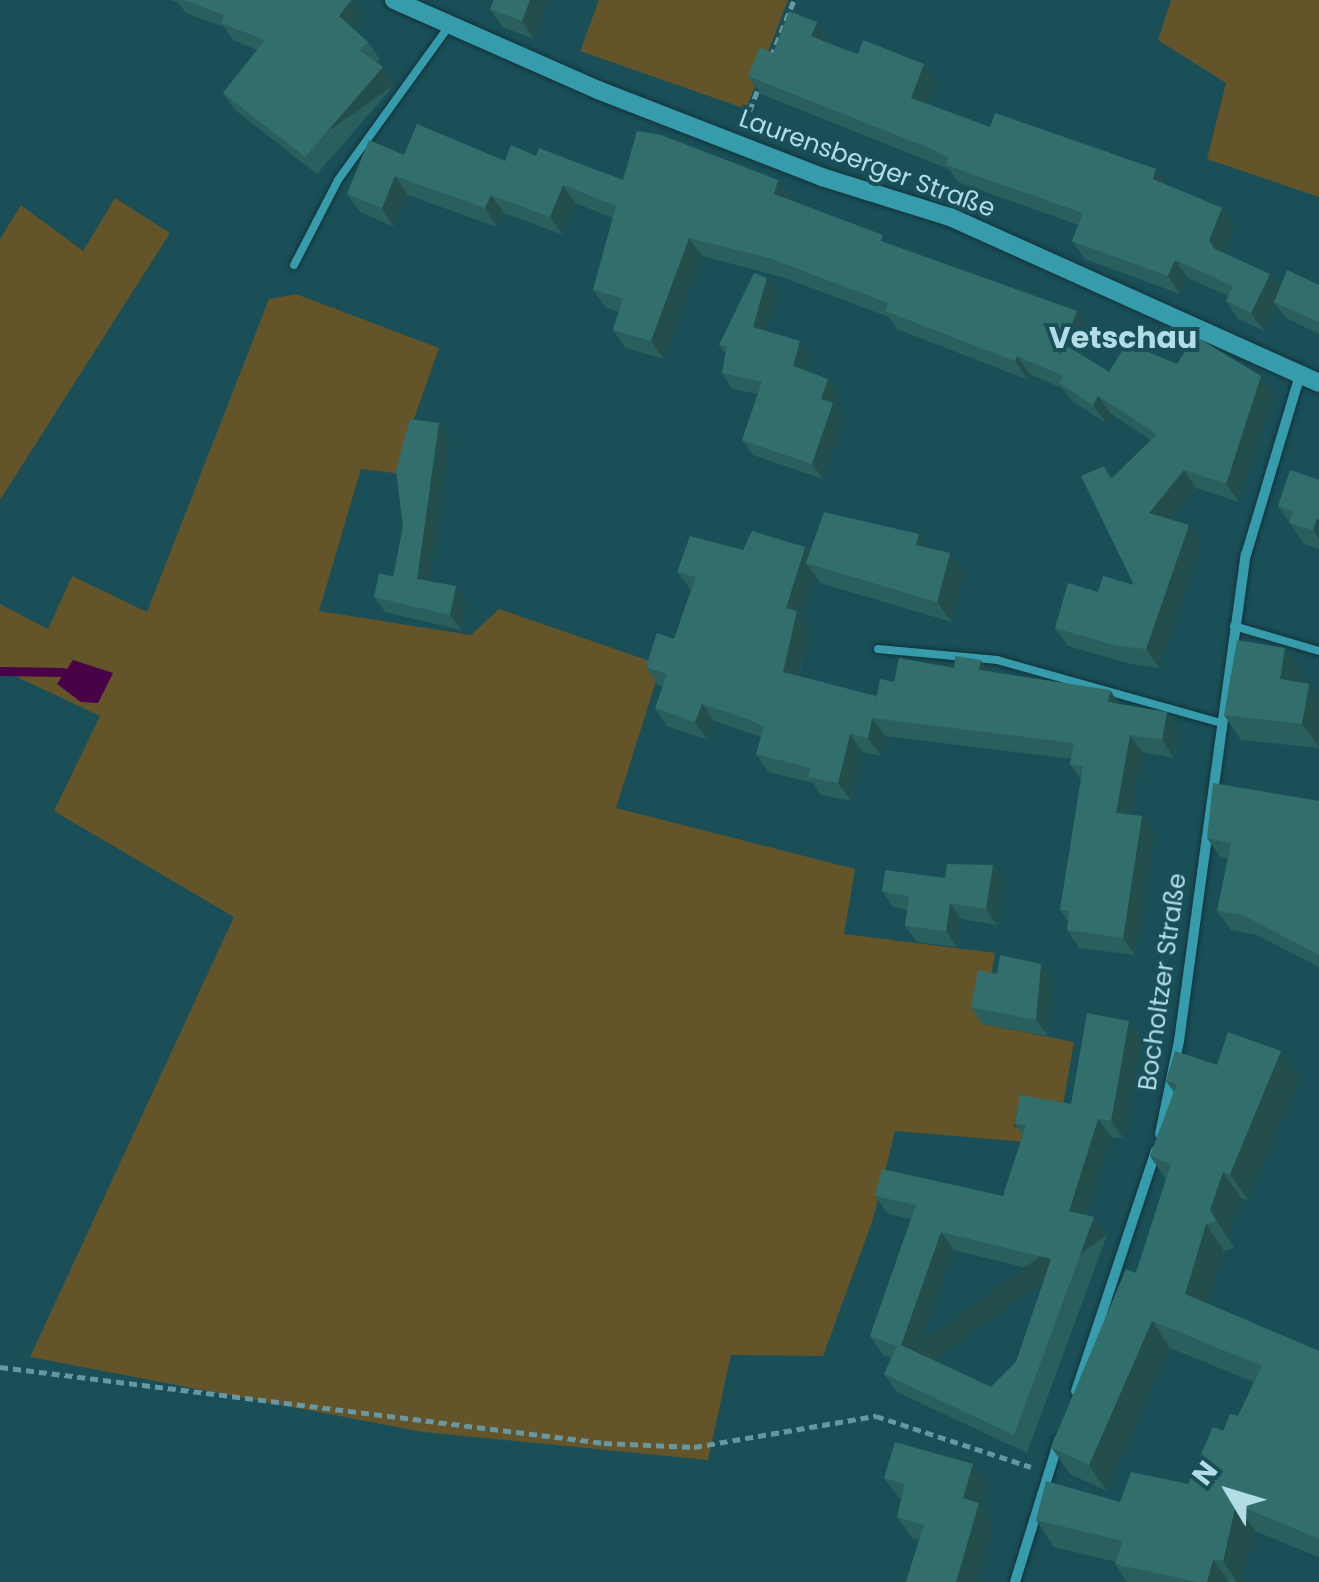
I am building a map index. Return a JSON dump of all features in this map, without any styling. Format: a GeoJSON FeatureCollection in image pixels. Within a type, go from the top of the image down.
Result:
{"type":"FeatureCollection","features":[{"type":"Feature","properties":{"kind":"street","name":"Laurensberger Straße"},"geometry":{"type":"LineString","coordinates":[[394,0],[452,22],[598,90],[822,177],[950,217],[1319,383]]}},
{"type":"Feature","properties":{"kind":"street","name":"Bocholtzer Straße"},"geometry":{"type":"LineString","coordinates":[[1073,1400],[1156,1153],[1179,1041],[1218,722],[1246,555],[1300,375]]}},
{"type":"Feature","properties":{"kind":"street"},"geometry":{"type":"LineString","coordinates":[[1014,1582],[1066,1418]]}},
{"type":"Feature","properties":{"kind":"lane"},"geometry":{"type":"LineString","coordinates":[[294,266],[338,180],[452,22]]}},
{"type":"Feature","properties":{"kind":"lane"},"geometry":{"type":"LineString","coordinates":[[1234,626],[1319,651]]}},
{"type":"Feature","properties":{"kind":"lane"},"geometry":{"type":"LineString","coordinates":[[878,648],[997,660],[1218,722]]}},
{"type":"Feature","properties":{"kind":"path"},"geometry":{"type":"LineString","coordinates":[[745,123],[794,0]]}},
{"type":"Feature","properties":{"kind":"path"},"geometry":{"type":"LineString","coordinates":[[0,1366],[604,1443],[694,1447],[876,1416],[1047,1472]]}},
{"type":"Feature","properties":{"kind":"shaded area"},"geometry":{"type":"Polygon","coordinates":[[[599,0],[788,0],[746,109],[580,51],[599,0]]]}},
{"type":"Feature","properties":{"kind":"shaded area"},"geometry":{"type":"Polygon","coordinates":[[[1171,0],[1319,0],[1319,197],[1207,159],[1226,83],[1158,40],[1171,0]]]}},
{"type":"Feature","properties":{"kind":"shaded area"},"geometry":{"type":"Polygon","coordinates":[[[115,198],[170,233],[0,500],[0,239],[21,205],[83,251],[115,198]]]}},
{"type":"Feature","properties":{"kind":"shaded area"},"geometry":{"type":"Polygon","coordinates":[[[296,294],[439,348],[409,433],[403,474],[361,469],[319,611],[471,635],[499,609],[661,665],[616,808],[855,869],[844,934],[995,953],[983,1024],[1074,1042],[1061,1117],[1017,1111],[1014,1127],[1030,1130],[1028,1142],[895,1131],[873,1219],[823,1356],[731,1355],[708,1460],[423,1432],[30,1357],[234,917],[54,811],[100,716],[0,669],[0,604],[48,629],[72,576],[147,612],[269,299],[296,294]]]}},
{"type":"Feature","properties":{"kind":"shaded area"},"geometry":{"type":"Polygon","coordinates":[[[73,660],[113,673],[98,703],[81,702],[57,684],[73,660]]]}},
{"type":"Feature","properties":{"kind":"building"},"geometry":{"type":"Polygon","coordinates":[[[184,0],[351,0],[339,16],[368,42],[359,50],[383,67],[305,157],[223,93],[265,40],[221,23],[224,15],[184,0]]]}},
{"type":"Feature","properties":{"kind":"building"},"geometry":{"type":"Polygon","coordinates":[[[494,0],[530,0],[522,21],[490,9],[494,0]]]}},
{"type":"Feature","properties":{"kind":"building"},"geometry":{"type":"Polygon","coordinates":[[[789,11],[817,22],[811,36],[833,45],[858,54],[863,40],[924,64],[911,98],[990,127],[995,113],[1156,169],[1153,179],[1222,208],[1209,240],[1213,248],[1270,274],[1251,313],[1226,301],[1233,286],[1175,260],[1168,276],[1072,241],[1083,213],[946,165],[948,158],[934,150],[748,76],[760,47],[773,53],[789,11]]]}},
{"type":"Feature","properties":{"kind":"building"},"geometry":{"type":"Polygon","coordinates":[[[417,124],[505,161],[511,145],[536,156],[539,148],[623,180],[637,131],[661,135],[778,180],[774,194],[883,235],[881,241],[1077,311],[1064,344],[1109,372],[1127,343],[1177,364],[1195,336],[1261,376],[1226,484],[1184,470],[1149,513],[1189,525],[1146,649],[1117,646],[1055,628],[1068,583],[1098,592],[1103,576],[1134,585],[1081,476],[1104,466],[1110,480],[1157,434],[1098,396],[1093,405],[1059,383],[1063,376],[1017,356],[1015,361],[885,311],[888,303],[769,258],[689,238],[651,341],[613,330],[623,298],[593,290],[616,206],[563,185],[550,217],[491,195],[485,208],[395,176],[382,208],[347,194],[369,140],[404,155],[417,124]]]}},
{"type":"Feature","properties":{"kind":"building"},"geometry":{"type":"Polygon","coordinates":[[[1287,270],[1319,285],[1319,322],[1274,302],[1287,270]]]}},
{"type":"Feature","properties":{"kind":"building"},"geometry":{"type":"Polygon","coordinates":[[[754,273],[767,278],[753,327],[800,341],[793,366],[828,379],[821,399],[833,403],[812,464],[742,440],[762,382],[722,373],[727,346],[719,345],[754,273]]]}},
{"type":"Feature","properties":{"kind":"building"},"geometry":{"type":"Polygon","coordinates":[[[410,419],[439,423],[417,579],[456,586],[450,615],[374,597],[379,573],[393,577],[403,526],[396,470],[410,419]]]}},
{"type":"Feature","properties":{"kind":"building"},"geometry":{"type":"Polygon","coordinates":[[[1290,470],[1319,480],[1319,518],[1313,530],[1289,523],[1293,511],[1278,506],[1290,470]]]}},
{"type":"Feature","properties":{"kind":"building"},"geometry":{"type":"Polygon","coordinates":[[[824,512],[919,534],[916,545],[950,553],[937,602],[806,563],[824,512]]]}},
{"type":"Feature","properties":{"kind":"building"},"geometry":{"type":"Polygon","coordinates":[[[752,531],[805,547],[786,608],[797,611],[783,672],[876,696],[873,715],[880,679],[894,682],[899,658],[954,668],[955,656],[981,660],[979,670],[1110,690],[1108,702],[1167,712],[1162,740],[1130,735],[1116,813],[1142,816],[1123,938],[1067,930],[1069,911],[1060,910],[1083,766],[1070,764],[1074,743],[872,718],[868,738],[850,734],[838,783],[808,777],[811,768],[756,754],[764,727],[753,721],[702,704],[695,722],[655,708],[667,674],[646,667],[657,633],[674,639],[696,577],[677,572],[690,536],[743,550],[752,531]]]}},
{"type":"Feature","properties":{"kind":"building"},"geometry":{"type":"Polygon","coordinates":[[[1237,640],[1285,648],[1280,679],[1309,684],[1302,724],[1224,715],[1237,640]]]}},
{"type":"Feature","properties":{"kind":"building"},"geometry":{"type":"Polygon","coordinates":[[[1213,783],[1319,801],[1319,955],[1243,915],[1217,911],[1231,843],[1207,838],[1213,783]]]}},
{"type":"Feature","properties":{"kind":"building"},"geometry":{"type":"Polygon","coordinates":[[[947,864],[993,865],[986,909],[950,903],[946,931],[905,926],[909,896],[882,891],[885,870],[945,878],[947,864]]]}},
{"type":"Feature","properties":{"kind":"building"},"geometry":{"type":"Polygon","coordinates":[[[1000,955],[1041,964],[1036,1020],[971,1007],[978,970],[997,974],[1000,955]]]}},
{"type":"Feature","properties":{"kind":"building"},"geometry":{"type":"Polygon","coordinates":[[[1087,1013],[1129,1021],[1111,1121],[1098,1119],[1069,1211],[1094,1217],[1014,1435],[884,1374],[897,1346],[870,1336],[916,1205],[875,1196],[882,1169],[1003,1196],[1026,1125],[1015,1124],[1020,1095],[1071,1104],[1087,1013]],[[941,1232],[901,1345],[991,1387],[1016,1362],[1051,1259],[941,1232]]]}},
{"type":"Feature","properties":{"kind":"building"},"geometry":{"type":"Polygon","coordinates":[[[1228,1032],[1281,1051],[1230,1174],[1223,1172],[1210,1210],[1216,1221],[1206,1224],[1185,1294],[1319,1351],[1319,1539],[1236,1504],[1223,1561],[1213,1559],[1207,1582],[1198,1582],[1115,1564],[1123,1541],[1036,1520],[1046,1481],[1120,1502],[1131,1472],[1188,1484],[1213,1427],[1223,1431],[1230,1414],[1238,1416],[1262,1366],[1152,1321],[1089,1465],[1051,1447],[1126,1269],[1136,1273],[1171,1164],[1150,1156],[1177,1084],[1166,1081],[1175,1051],[1217,1065],[1228,1032]]]}},
{"type":"Feature","properties":{"kind":"building"},"geometry":{"type":"Polygon","coordinates":[[[895,1442],[973,1464],[963,1498],[979,1503],[956,1582],[906,1582],[924,1525],[897,1517],[905,1484],[884,1478],[895,1442]]]}},
{"type":"Feature","properties":{"kind":"waterway"},"geometry":{"type":"LineString","coordinates":[[0,671],[63,672]]}},
{"type":"Feature","properties":{"kind":"district","name":"Vetschau"},"geometry":{"type":"Point","coordinates":[1123,338]}}]}
